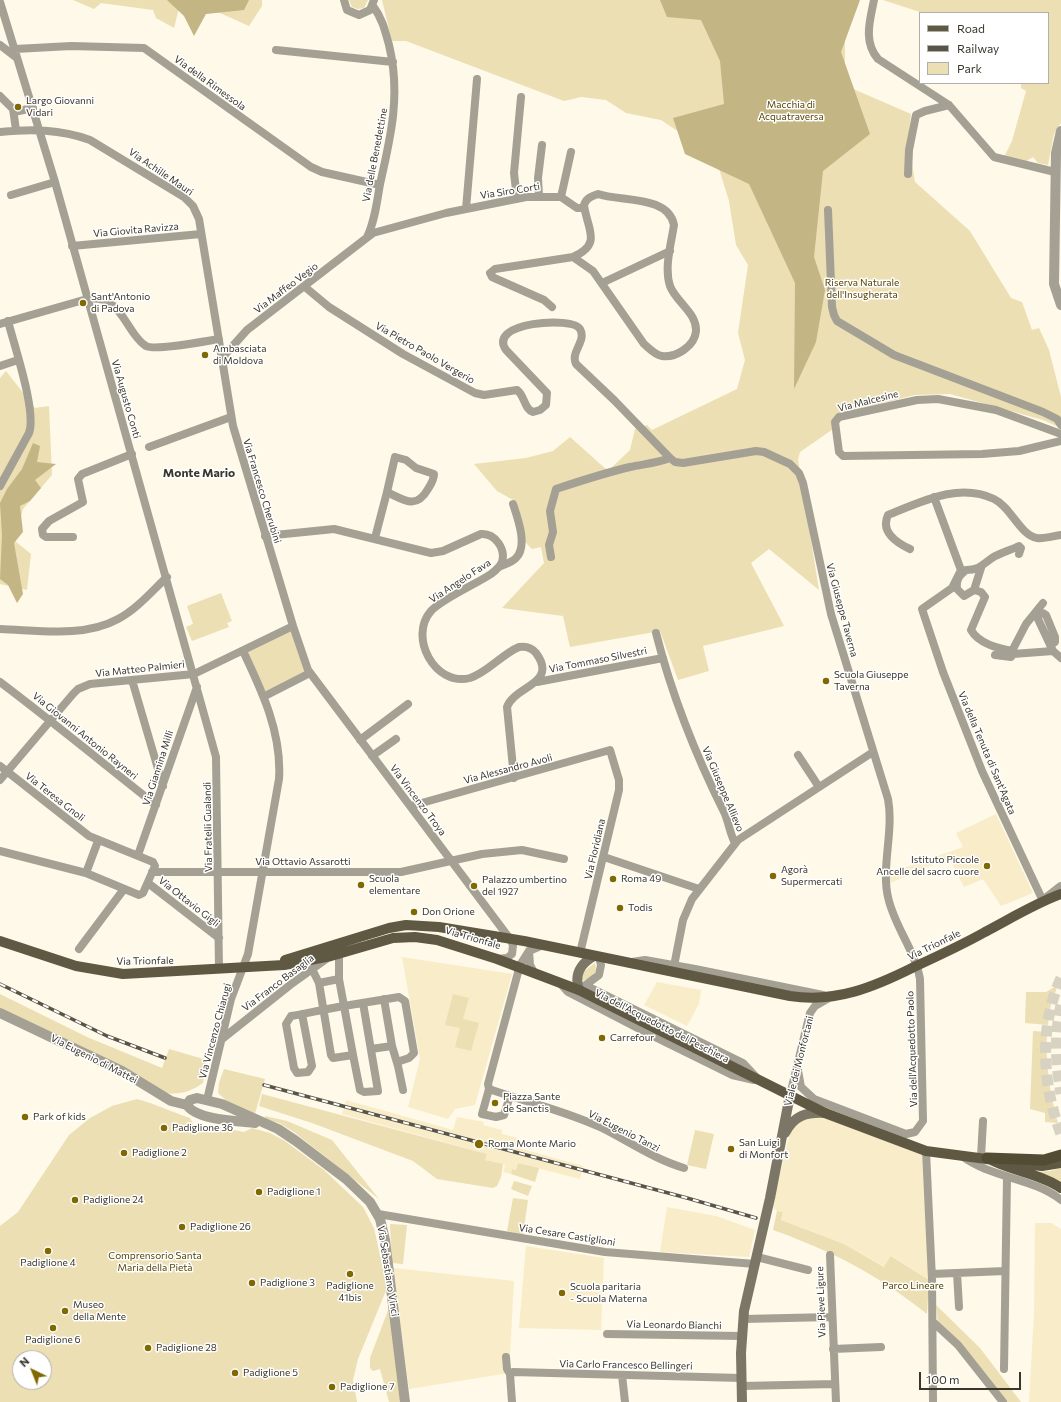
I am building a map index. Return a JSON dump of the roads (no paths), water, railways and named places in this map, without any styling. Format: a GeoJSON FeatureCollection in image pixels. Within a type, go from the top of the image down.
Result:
{"type":"FeatureCollection","features":[{"type":"Feature","properties":{"kind":"highway"},"geometry":{"type":"LineString","coordinates":[[984,1158],[1044,1160],[1061,1155]]}},
{"type":"Feature","properties":{"kind":"main road","name":"Via Trionfale"},"geometry":{"type":"LineString","coordinates":[[270,966],[296,956],[399,926],[439,927],[544,945],[790,996],[830,998],[872,987],[917,966],[1043,901],[1061,894]]}},
{"type":"Feature","properties":{"kind":"main road"},"geometry":{"type":"LineString","coordinates":[[1043,901],[1061,901]]}},
{"type":"Feature","properties":{"kind":"main road","name":"Via Trionfale"},"geometry":{"type":"LineString","coordinates":[[0,941],[63,962],[116,974],[150,974],[288,965],[335,955],[393,938],[409,936],[444,941],[497,959]]}},
{"type":"Feature","properties":{"kind":"main road"},"geometry":{"type":"LineString","coordinates":[[583,988],[577,982],[578,970],[583,964],[596,957]]}},
{"type":"Feature","properties":{"kind":"main road","name":"Via dell'Acquedotto del Peschiera"},"geometry":{"type":"LineString","coordinates":[[497,959],[519,969],[583,988],[825,1113],[926,1151],[984,1158]]}},
{"type":"Feature","properties":{"kind":"main road","name":"Viale dei Monfortani"},"geometry":{"type":"LineString","coordinates":[[742,1402],[741,1382],[743,1319],[784,1134],[790,1095]]}},
{"type":"Feature","properties":{"kind":"main road","name":"Viale dei Monfortani"},"geometry":{"type":"LineString","coordinates":[[784,1134],[791,1122],[798,1116],[810,1113],[825,1113]]}},
{"type":"Feature","properties":{"kind":"main road"},"geometry":{"type":"LineString","coordinates":[[984,1158],[1028,1166],[1049,1166],[1061,1163]]}},
{"type":"Feature","properties":{"kind":"main road"},"geometry":{"type":"LineString","coordinates":[[984,1158],[1003,1166],[1048,1180],[1061,1188]]}},
{"type":"Feature","properties":{"kind":"street"},"geometry":{"type":"LineString","coordinates":[[344,0],[347,10],[356,15],[366,13],[375,2]]}},
{"type":"Feature","properties":{"kind":"street"},"geometry":{"type":"LineString","coordinates":[[874,0],[868,32],[870,46],[876,56],[904,77],[949,105],[994,157],[1055,172]]}},
{"type":"Feature","properties":{"kind":"street"},"geometry":{"type":"LineString","coordinates":[[0,2],[33,108],[14,112]]}},
{"type":"Feature","properties":{"kind":"street","name":"Via delle Benedettine"},"geometry":{"type":"LineString","coordinates":[[366,238],[371,229],[394,111],[393,62],[382,20],[375,2]]}},
{"type":"Feature","properties":{"kind":"street"},"geometry":{"type":"LineString","coordinates":[[0,45],[18,58]]}},
{"type":"Feature","properties":{"kind":"street","name":"Via della Rimessola"},"geometry":{"type":"LineString","coordinates":[[15,49],[71,46],[144,48],[311,167],[322,172],[380,185]]}},
{"type":"Feature","properties":{"kind":"street"},"geometry":{"type":"LineString","coordinates":[[276,50],[393,62]]}},
{"type":"Feature","properties":{"kind":"street"},"geometry":{"type":"LineString","coordinates":[[466,209],[477,79]]}},
{"type":"Feature","properties":{"kind":"street"},"geometry":{"type":"LineString","coordinates":[[517,198],[514,175],[521,97]]}},
{"type":"Feature","properties":{"kind":"street"},"geometry":{"type":"LineString","coordinates":[[3,98],[12,106],[16,130]]}},
{"type":"Feature","properties":{"kind":"street"},"geometry":{"type":"LineString","coordinates":[[908,174],[909,150],[914,119],[923,112],[949,105]]}},
{"type":"Feature","properties":{"kind":"street","name":"Via Augusto Conti"},"geometry":{"type":"LineString","coordinates":[[33,108],[194,674]]}},
{"type":"Feature","properties":{"kind":"street","name":"Via Achille Mauri"},"geometry":{"type":"LineString","coordinates":[[3,131],[39,129],[73,134],[95,142],[188,201],[195,210],[199,219],[222,358]]}},
{"type":"Feature","properties":{"kind":"street"},"geometry":{"type":"LineString","coordinates":[[1061,131],[1056,153],[1055,172],[1054,284],[1061,305]]}},
{"type":"Feature","properties":{"kind":"street"},"geometry":{"type":"LineString","coordinates":[[539,196],[538,178],[542,145]]}},
{"type":"Feature","properties":{"kind":"street"},"geometry":{"type":"LineString","coordinates":[[571,152],[561,197],[577,208],[584,208]]}},
{"type":"Feature","properties":{"kind":"street"},"geometry":{"type":"LineString","coordinates":[[12,195],[55,182]]}},
{"type":"Feature","properties":{"kind":"street"},"geometry":{"type":"LineString","coordinates":[[552,307],[544,300],[492,277],[490,273],[499,268],[573,256],[584,251],[590,244],[590,231],[584,208],[587,199],[598,194],[646,202],[663,208],[669,213],[674,225],[668,273],[670,285],[676,297],[691,315],[696,328],[691,342],[677,353],[662,356],[648,347],[591,269],[573,256]]}},
{"type":"Feature","properties":{"kind":"street","name":"Via Siro Corti"},"geometry":{"type":"LineString","coordinates":[[366,238],[383,229],[517,198],[539,196],[561,197]]}},
{"type":"Feature","properties":{"kind":"street"},"geometry":{"type":"LineString","coordinates":[[828,210],[832,307],[834,315],[838,321],[894,355],[1043,412],[1057,419],[1061,425]]}},
{"type":"Feature","properties":{"kind":"street","name":"Via Giovita Ravizza"},"geometry":{"type":"LineString","coordinates":[[72,246],[201,234]]}},
{"type":"Feature","properties":{"kind":"street","name":"Via Maffeo Vegio"},"geometry":{"type":"LineString","coordinates":[[222,358],[243,334],[366,238]]}},
{"type":"Feature","properties":{"kind":"street"},"geometry":{"type":"LineString","coordinates":[[602,283],[670,251]]}},
{"type":"Feature","properties":{"kind":"street","name":"Via Pietro Paolo Vergerio"},"geometry":{"type":"LineString","coordinates":[[304,287],[329,307],[409,357],[475,393],[490,395],[516,390],[520,393],[530,411],[535,412],[542,409],[547,402],[547,393],[506,350],[504,338],[510,331],[519,327],[572,323],[579,327],[582,332],[581,340],[574,354],[576,364],[614,400],[670,458]]}},
{"type":"Feature","properties":{"kind":"street"},"geometry":{"type":"LineString","coordinates":[[0,325],[8,321],[87,299],[102,298],[112,303],[140,342],[147,346],[219,339]]}},
{"type":"Feature","properties":{"kind":"street"},"geometry":{"type":"LineString","coordinates":[[0,486],[31,428],[27,392],[8,321]]}},
{"type":"Feature","properties":{"kind":"street","name":"Via Francesco Cherubini"},"geometry":{"type":"LineString","coordinates":[[222,358],[231,417],[265,536],[293,626],[310,673]]}},
{"type":"Feature","properties":{"kind":"street"},"geometry":{"type":"LineString","coordinates":[[0,366],[18,360]]}},
{"type":"Feature","properties":{"kind":"street","name":"Via Malcesine"},"geometry":{"type":"LineString","coordinates":[[1061,434],[996,410],[938,399],[917,400],[890,405],[839,418],[835,422],[839,452],[843,456],[982,454],[1019,451],[1061,441]]}},
{"type":"Feature","properties":{"kind":"street"},"geometry":{"type":"LineString","coordinates":[[149,447],[231,417]]}},
{"type":"Feature","properties":{"kind":"street","name":"Via Giuseppe Taverna"},"geometry":{"type":"LineString","coordinates":[[670,458],[675,462],[684,463],[756,451],[788,463],[799,474],[803,483],[831,614],[873,752],[884,783],[890,808],[888,896],[917,966]]}},
{"type":"Feature","properties":{"kind":"street"},"geometry":{"type":"LineString","coordinates":[[73,537],[46,537],[43,535],[42,531],[49,522],[83,502],[78,479],[82,474],[132,454]]}},
{"type":"Feature","properties":{"kind":"street"},"geometry":{"type":"LineString","coordinates":[[375,538],[394,457],[406,460],[416,468],[434,474],[426,492],[416,501],[407,502],[387,492]]}},
{"type":"Feature","properties":{"kind":"street"},"geometry":{"type":"LineString","coordinates":[[551,557],[549,545],[553,532],[550,511],[556,489],[605,474],[654,464],[670,458]]}},
{"type":"Feature","properties":{"kind":"street"},"geometry":{"type":"LineString","coordinates":[[910,549],[890,537],[886,520],[888,515],[934,497],[964,493],[990,497],[1004,506],[1030,535],[1042,538],[1061,535]]}},
{"type":"Feature","properties":{"kind":"street","name":"Via della Tenuta di Sant'Agata"},"geometry":{"type":"LineString","coordinates":[[934,497],[961,570],[952,588],[922,609],[943,672],[982,771],[1043,901]]}},
{"type":"Feature","properties":{"kind":"street"},"geometry":{"type":"LineString","coordinates":[[499,567],[512,562],[517,557],[521,546],[521,537],[513,504]]}},
{"type":"Feature","properties":{"kind":"street","name":"Via Angelo Fava"},"geometry":{"type":"LineString","coordinates":[[265,536],[327,528],[434,553],[443,551],[476,536],[488,534],[496,540],[501,548],[502,560],[499,567],[492,574],[431,612],[425,623],[423,634],[425,651],[432,663],[439,670],[450,676],[466,678],[476,674],[513,650],[519,647],[528,647],[536,654],[542,665],[541,674],[537,682]]}},
{"type":"Feature","properties":{"kind":"street"},"geometry":{"type":"LineString","coordinates":[[981,568],[966,570],[959,575],[956,581],[957,589],[964,596],[974,590],[981,568],[991,559],[1019,546],[1022,548],[1019,554]]}},
{"type":"Feature","properties":{"kind":"street"},"geometry":{"type":"LineString","coordinates":[[0,629],[75,631],[107,624],[127,614],[167,578]]}},
{"type":"Feature","properties":{"kind":"street"},"geometry":{"type":"LineString","coordinates":[[974,590],[981,592],[985,597],[971,630],[984,642],[1013,653],[1051,648],[1061,658]]}},
{"type":"Feature","properties":{"kind":"street"},"geometry":{"type":"LineString","coordinates":[[995,655],[1011,657],[1026,624],[1043,603]]}},
{"type":"Feature","properties":{"kind":"street","name":"Via Matteo Palmieri"},"geometry":{"type":"LineString","coordinates":[[0,780],[3,769],[51,720],[75,691],[81,687],[99,683],[194,674],[293,626]]}},
{"type":"Feature","properties":{"kind":"street","name":"Via Giuseppe Allievo"},"geometry":{"type":"LineString","coordinates":[[656,632],[662,658],[701,764],[725,815],[735,843],[699,889],[685,913],[674,966]]}},
{"type":"Feature","properties":{"kind":"street","name":"Via Vincenzo Chiarugi"},"geometry":{"type":"LineString","coordinates":[[207,1100],[226,1018],[234,992],[244,968],[263,872],[279,768],[276,743],[265,696],[243,651]]}},
{"type":"Feature","properties":{"kind":"street","name":"Via Tommaso Silvestri"},"geometry":{"type":"LineString","coordinates":[[537,682],[662,658]]}},
{"type":"Feature","properties":{"kind":"street"},"geometry":{"type":"LineString","coordinates":[[265,696],[310,673]]}},
{"type":"Feature","properties":{"kind":"street","name":"Via Vincenzo Troya"},"geometry":{"type":"LineString","coordinates":[[310,673],[510,939]]}},
{"type":"Feature","properties":{"kind":"street","name":"Via Fratelli Gualandi"},"geometry":{"type":"LineString","coordinates":[[194,674],[217,760],[219,969]]}},
{"type":"Feature","properties":{"kind":"street"},"geometry":{"type":"LineString","coordinates":[[132,680],[163,786]]}},
{"type":"Feature","properties":{"kind":"street","name":"Via Giovanni Antonio Rayneri"},"geometry":{"type":"LineString","coordinates":[[0,682],[51,720],[156,805]]}},
{"type":"Feature","properties":{"kind":"street"},"geometry":{"type":"LineString","coordinates":[[514,778],[507,707],[513,698],[537,682]]}},
{"type":"Feature","properties":{"kind":"street","name":"Via Giannina Milli"},"geometry":{"type":"LineString","coordinates":[[138,855],[197,687]]}},
{"type":"Feature","properties":{"kind":"street"},"geometry":{"type":"LineString","coordinates":[[360,740],[408,704]]}},
{"type":"Feature","properties":{"kind":"street"},"geometry":{"type":"LineString","coordinates":[[372,756],[396,739]]}},
{"type":"Feature","properties":{"kind":"street","name":"Via Alessandro Avoli"},"geometry":{"type":"LineString","coordinates":[[411,806],[610,750]]}},
{"type":"Feature","properties":{"kind":"street","name":"Via Floridiana"},"geometry":{"type":"LineString","coordinates":[[580,953],[604,857],[619,787],[619,778],[610,750]]}},
{"type":"Feature","properties":{"kind":"street"},"geometry":{"type":"LineString","coordinates":[[735,843],[743,836],[873,752]]}},
{"type":"Feature","properties":{"kind":"street"},"geometry":{"type":"LineString","coordinates":[[798,755],[819,787]]}},
{"type":"Feature","properties":{"kind":"street","name":"Via Teresa Gnoli"},"geometry":{"type":"LineString","coordinates":[[3,769],[85,834],[98,841],[153,862],[154,866],[152,872]]}},
{"type":"Feature","properties":{"kind":"street"},"geometry":{"type":"LineString","coordinates":[[86,873],[98,841]]}},
{"type":"Feature","properties":{"kind":"street","name":"Via Ottavio Assarotti"},"geometry":{"type":"LineString","coordinates":[[152,872],[400,872],[488,853],[522,850],[541,853],[564,860]]}},
{"type":"Feature","properties":{"kind":"street"},"geometry":{"type":"LineString","coordinates":[[0,851],[86,873],[141,895],[152,872]]}},
{"type":"Feature","properties":{"kind":"street"},"geometry":{"type":"LineString","coordinates":[[604,857],[699,889]]}},
{"type":"Feature","properties":{"kind":"street","name":"Via Ottavio Gigli"},"geometry":{"type":"LineString","coordinates":[[148,883],[219,938]]}},
{"type":"Feature","properties":{"kind":"street","name":"Via Trionfale"},"geometry":{"type":"LineString","coordinates":[[1043,901],[1061,887]]}},
{"type":"Feature","properties":{"kind":"street"},"geometry":{"type":"LineString","coordinates":[[79,949],[124,889]]}},
{"type":"Feature","properties":{"kind":"street","name":"Via Trionfale"},"geometry":{"type":"LineString","coordinates":[[497,959],[507,958],[512,954],[513,945],[510,939]]}},
{"type":"Feature","properties":{"kind":"street"},"geometry":{"type":"LineString","coordinates":[[489,1089],[510,1096],[504,1115],[496,1117],[482,1114],[489,1089],[488,1084],[519,969],[529,951],[544,945]]}},
{"type":"Feature","properties":{"kind":"street"},"geometry":{"type":"LineString","coordinates":[[529,951],[530,964],[534,974]]}},
{"type":"Feature","properties":{"kind":"street"},"geometry":{"type":"LineString","coordinates":[[335,955],[352,1056],[360,1090],[364,1092],[378,1090],[363,1003]]}},
{"type":"Feature","properties":{"kind":"street","name":"Via Franco Basaglia"},"geometry":{"type":"LineString","coordinates":[[222,1039],[312,969],[335,955]]}},
{"type":"Feature","properties":{"kind":"street"},"geometry":{"type":"LineString","coordinates":[[583,988],[599,975],[601,965],[596,957]]}},
{"type":"Feature","properties":{"kind":"street","name":"Via Trionfale"},"geometry":{"type":"LineString","coordinates":[[626,962],[645,960],[810,991],[830,998]]}},
{"type":"Feature","properties":{"kind":"street","name":"Via dell'Acquedotto Paolo"},"geometry":{"type":"LineString","coordinates":[[876,1124],[906,1134],[911,1134],[917,1130],[924,1117],[920,987],[917,966]]}},
{"type":"Feature","properties":{"kind":"street"},"geometry":{"type":"LineString","coordinates":[[312,969],[318,983],[331,1055],[333,1058],[352,1056]]}},
{"type":"Feature","properties":{"kind":"street"},"geometry":{"type":"LineString","coordinates":[[318,983],[339,979]]}},
{"type":"Feature","properties":{"kind":"street","name":"Via dell'Acquedotto del Peschiera"},"geometry":{"type":"LineString","coordinates":[[559,982],[568,992],[653,1036],[736,1076],[759,1080]]}},
{"type":"Feature","properties":{"kind":"street"},"geometry":{"type":"LineString","coordinates":[[302,1014],[312,1066],[308,1072],[298,1073],[294,1068],[286,1024],[291,1016],[399,996],[405,1000],[414,1053],[409,1058],[397,1062]]}},
{"type":"Feature","properties":{"kind":"street","name":"Viale dei Monfortani"},"geometry":{"type":"LineString","coordinates":[[790,1095],[806,1028],[813,1007],[830,998]]}},
{"type":"Feature","properties":{"kind":"street"},"geometry":{"type":"LineString","coordinates":[[384,999],[392,1046],[403,1090]]}},
{"type":"Feature","properties":{"kind":"street","name":"Via Eugenio di Mattei"},"geometry":{"type":"LineString","coordinates":[[0,1013],[108,1064],[168,1099],[187,1105],[194,1113],[223,1119]]}},
{"type":"Feature","properties":{"kind":"street","name":"Via Franco Basaglia"},"geometry":{"type":"LineString","coordinates":[[226,1018],[232,1024],[238,1026]]}},
{"type":"Feature","properties":{"kind":"street"},"geometry":{"type":"LineString","coordinates":[[371,1049],[392,1046]]}},
{"type":"Feature","properties":{"kind":"street"},"geometry":{"type":"LineString","coordinates":[[797,1066],[801,1087],[811,1097],[876,1124],[887,1137]]}},
{"type":"Feature","properties":{"kind":"street","name":"Via Eugenio Tanzi"},"geometry":{"type":"LineString","coordinates":[[510,1096],[601,1128],[663,1162],[684,1168]]}},
{"type":"Feature","properties":{"kind":"street"},"geometry":{"type":"LineString","coordinates":[[187,1105],[189,1101],[193,1099],[207,1100]]}},
{"type":"Feature","properties":{"kind":"street","name":"Via Sebastiano Vinci"},"geometry":{"type":"LineString","coordinates":[[207,1100],[222,1104],[288,1134],[366,1198],[378,1214],[385,1240],[389,1266],[405,1402]]}},
{"type":"Feature","properties":{"kind":"street"},"geometry":{"type":"LineString","coordinates":[[222,1104],[224,1111],[223,1119]]}},
{"type":"Feature","properties":{"kind":"street","name":"Via Sebastiano Vinci"},"geometry":{"type":"LineString","coordinates":[[223,1119],[265,1124]]}},
{"type":"Feature","properties":{"kind":"street"},"geometry":{"type":"LineString","coordinates":[[983,1121],[984,1158]]}},
{"type":"Feature","properties":{"kind":"street"},"geometry":{"type":"LineString","coordinates":[[926,1151],[932,1274],[933,1402]]}},
{"type":"Feature","properties":{"kind":"street"},"geometry":{"type":"LineString","coordinates":[[961,1156],[978,1167],[1048,1192],[1061,1200]]}},
{"type":"Feature","properties":{"kind":"street"},"geometry":{"type":"LineString","coordinates":[[1004,1369],[1007,1177]]}},
{"type":"Feature","properties":{"kind":"street","name":"Via Cesare Castiglioni"},"geometry":{"type":"LineString","coordinates":[[378,1214],[605,1252],[756,1261],[808,1270]]}},
{"type":"Feature","properties":{"kind":"street","name":"Via Pieve Ligure"},"geometry":{"type":"LineString","coordinates":[[830,1255],[836,1402]]}},
{"type":"Feature","properties":{"kind":"street"},"geometry":{"type":"LineString","coordinates":[[932,1274],[1005,1271]]}},
{"type":"Feature","properties":{"kind":"street"},"geometry":{"type":"LineString","coordinates":[[957,1273],[959,1307]]}},
{"type":"Feature","properties":{"kind":"street"},"geometry":{"type":"LineString","coordinates":[[743,1319],[832,1317]]}},
{"type":"Feature","properties":{"kind":"street"},"geometry":{"type":"LineString","coordinates":[[933,1322],[958,1345],[1000,1400]]}},
{"type":"Feature","properties":{"kind":"street","name":"Via Leonardo Bianchi"},"geometry":{"type":"LineString","coordinates":[[607,1334],[742,1336]]}},
{"type":"Feature","properties":{"kind":"street","name":"Via Pieve Ligure"},"geometry":{"type":"LineString","coordinates":[[833,1349],[881,1347]]}},
{"type":"Feature","properties":{"kind":"street"},"geometry":{"type":"LineString","coordinates":[[506,1357],[507,1370],[510,1374],[512,1402]]}},
{"type":"Feature","properties":{"kind":"street","name":"Via Carlo Francesco Bellingeri"},"geometry":{"type":"LineString","coordinates":[[510,1374],[513,1372],[622,1375],[741,1382],[835,1384]]}},
{"type":"Feature","properties":{"kind":"street"},"geometry":{"type":"LineString","coordinates":[[622,1375],[625,1402]]}},
{"type":"Feature","properties":{"kind":"tunnel"},"geometry":{"type":"LineString","coordinates":[[1061,978],[1054,996],[1046,1036],[1047,1076],[1050,1096],[1061,1134]]}},
{"type":"Feature","properties":{"kind":"tunnel"},"geometry":{"type":"LineString","coordinates":[[1061,1005],[1057,1027],[1056,1050],[1061,1094]]}},
{"type":"Feature","properties":{"kind":"railway"},"geometry":{"type":"LineString","coordinates":[[0,984],[107,1036],[165,1058]]}},
{"type":"Feature","properties":{"kind":"railway"},"geometry":{"type":"LineString","coordinates":[[264,1085],[687,1198],[756,1218]]}},
{"type":"Feature","properties":{"kind":"place","name":"Largo Giovanni Vidari"},"geometry":{"type":"Point","coordinates":[18,107]}},
{"type":"Feature","properties":{"kind":"place","name":"Sant'Antonio di Padova"},"geometry":{"type":"Point","coordinates":[83,303]}},
{"type":"Feature","properties":{"kind":"place","name":"Ambasciata di Moldova"},"geometry":{"type":"Point","coordinates":[205,355]}},
{"type":"Feature","properties":{"kind":"place","name":"Scuola Giuseppe Taverna"},"geometry":{"type":"Point","coordinates":[826,681]}},
{"type":"Feature","properties":{"kind":"place","name":"Istituto Piccole Ancelle del sacro cuore"},"geometry":{"type":"Point","coordinates":[987,866]}},
{"type":"Feature","properties":{"kind":"place","name":"Agorà Supermercati"},"geometry":{"type":"Point","coordinates":[773,876]}},
{"type":"Feature","properties":{"kind":"place","name":"Roma 49"},"geometry":{"type":"Point","coordinates":[613,879]}},
{"type":"Feature","properties":{"kind":"place","name":"Scuola elementare"},"geometry":{"type":"Point","coordinates":[361,885]}},
{"type":"Feature","properties":{"kind":"place","name":"Palazzo umbertino del 1927"},"geometry":{"type":"Point","coordinates":[474,886]}},
{"type":"Feature","properties":{"kind":"place","name":"Todis"},"geometry":{"type":"Point","coordinates":[620,908]}},
{"type":"Feature","properties":{"kind":"place","name":"Don Orione"},"geometry":{"type":"Point","coordinates":[414,912]}},
{"type":"Feature","properties":{"kind":"place","name":"Carrefour"},"geometry":{"type":"Point","coordinates":[602,1038]}},
{"type":"Feature","properties":{"kind":"place","name":"Piazza Sante de Sanctis"},"geometry":{"type":"Point","coordinates":[495,1103]}},
{"type":"Feature","properties":{"kind":"place","name":"Park of kids"},"geometry":{"type":"Point","coordinates":[25,1117]}},
{"type":"Feature","properties":{"kind":"place","name":"Padiglione 36"},"geometry":{"type":"Point","coordinates":[164,1128]}},
{"type":"Feature","properties":{"kind":"place","name":"Roma Monte Mario"},"geometry":{"type":"Point","coordinates":[479,1144]}},
{"type":"Feature","properties":{"kind":"place","name":"San Luigi di Monfort"},"geometry":{"type":"Point","coordinates":[731,1149]}},
{"type":"Feature","properties":{"kind":"place","name":"Padiglione 2"},"geometry":{"type":"Point","coordinates":[124,1153]}},
{"type":"Feature","properties":{"kind":"place","name":"Padiglione 1"},"geometry":{"type":"Point","coordinates":[259,1192]}},
{"type":"Feature","properties":{"kind":"place","name":"Padiglione 24"},"geometry":{"type":"Point","coordinates":[75,1200]}},
{"type":"Feature","properties":{"kind":"place","name":"Padiglione 26"},"geometry":{"type":"Point","coordinates":[182,1227]}},
{"type":"Feature","properties":{"kind":"place","name":"Padiglione 4"},"geometry":{"type":"Point","coordinates":[48,1251]}},
{"type":"Feature","properties":{"kind":"place","name":"Padiglione 41bis"},"geometry":{"type":"Point","coordinates":[350,1274]}},
{"type":"Feature","properties":{"kind":"place","name":"Padiglione 3"},"geometry":{"type":"Point","coordinates":[252,1283]}},
{"type":"Feature","properties":{"kind":"place","name":"Scuola paritaria - Scuola Materna"},"geometry":{"type":"Point","coordinates":[562,1293]}},
{"type":"Feature","properties":{"kind":"place","name":"Museo della Mente"},"geometry":{"type":"Point","coordinates":[65,1311]}},
{"type":"Feature","properties":{"kind":"place","name":"Padiglione 6"},"geometry":{"type":"Point","coordinates":[53,1328]}},
{"type":"Feature","properties":{"kind":"place","name":"Padiglione 28"},"geometry":{"type":"Point","coordinates":[148,1348]}},
{"type":"Feature","properties":{"kind":"place","name":"Padiglione 5"},"geometry":{"type":"Point","coordinates":[235,1373]}},
{"type":"Feature","properties":{"kind":"place","name":"Padiglione 7"},"geometry":{"type":"Point","coordinates":[332,1387]}},
{"type":"Feature","properties":{"kind":"district","name":"Monte Mario"},"geometry":{"type":"Point","coordinates":[199,473]}},
{"type":"Feature","properties":{"kind":"park label","name":"Macchia di Acquatraversa"},"geometry":{"type":"Point","coordinates":[791,110]}},
{"type":"Feature","properties":{"kind":"park label","name":"Riserva Naturale dell'Insugherata"},"geometry":{"type":"Point","coordinates":[862,288]}},
{"type":"Feature","properties":{"kind":"park label","name":"Comprensorio Santa Maria della Pietà"},"geometry":{"type":"Point","coordinates":[155,1262]}},
{"type":"Feature","properties":{"kind":"park label","name":"Parco Lineare"},"geometry":{"type":"Point","coordinates":[913,1286]}}]}
